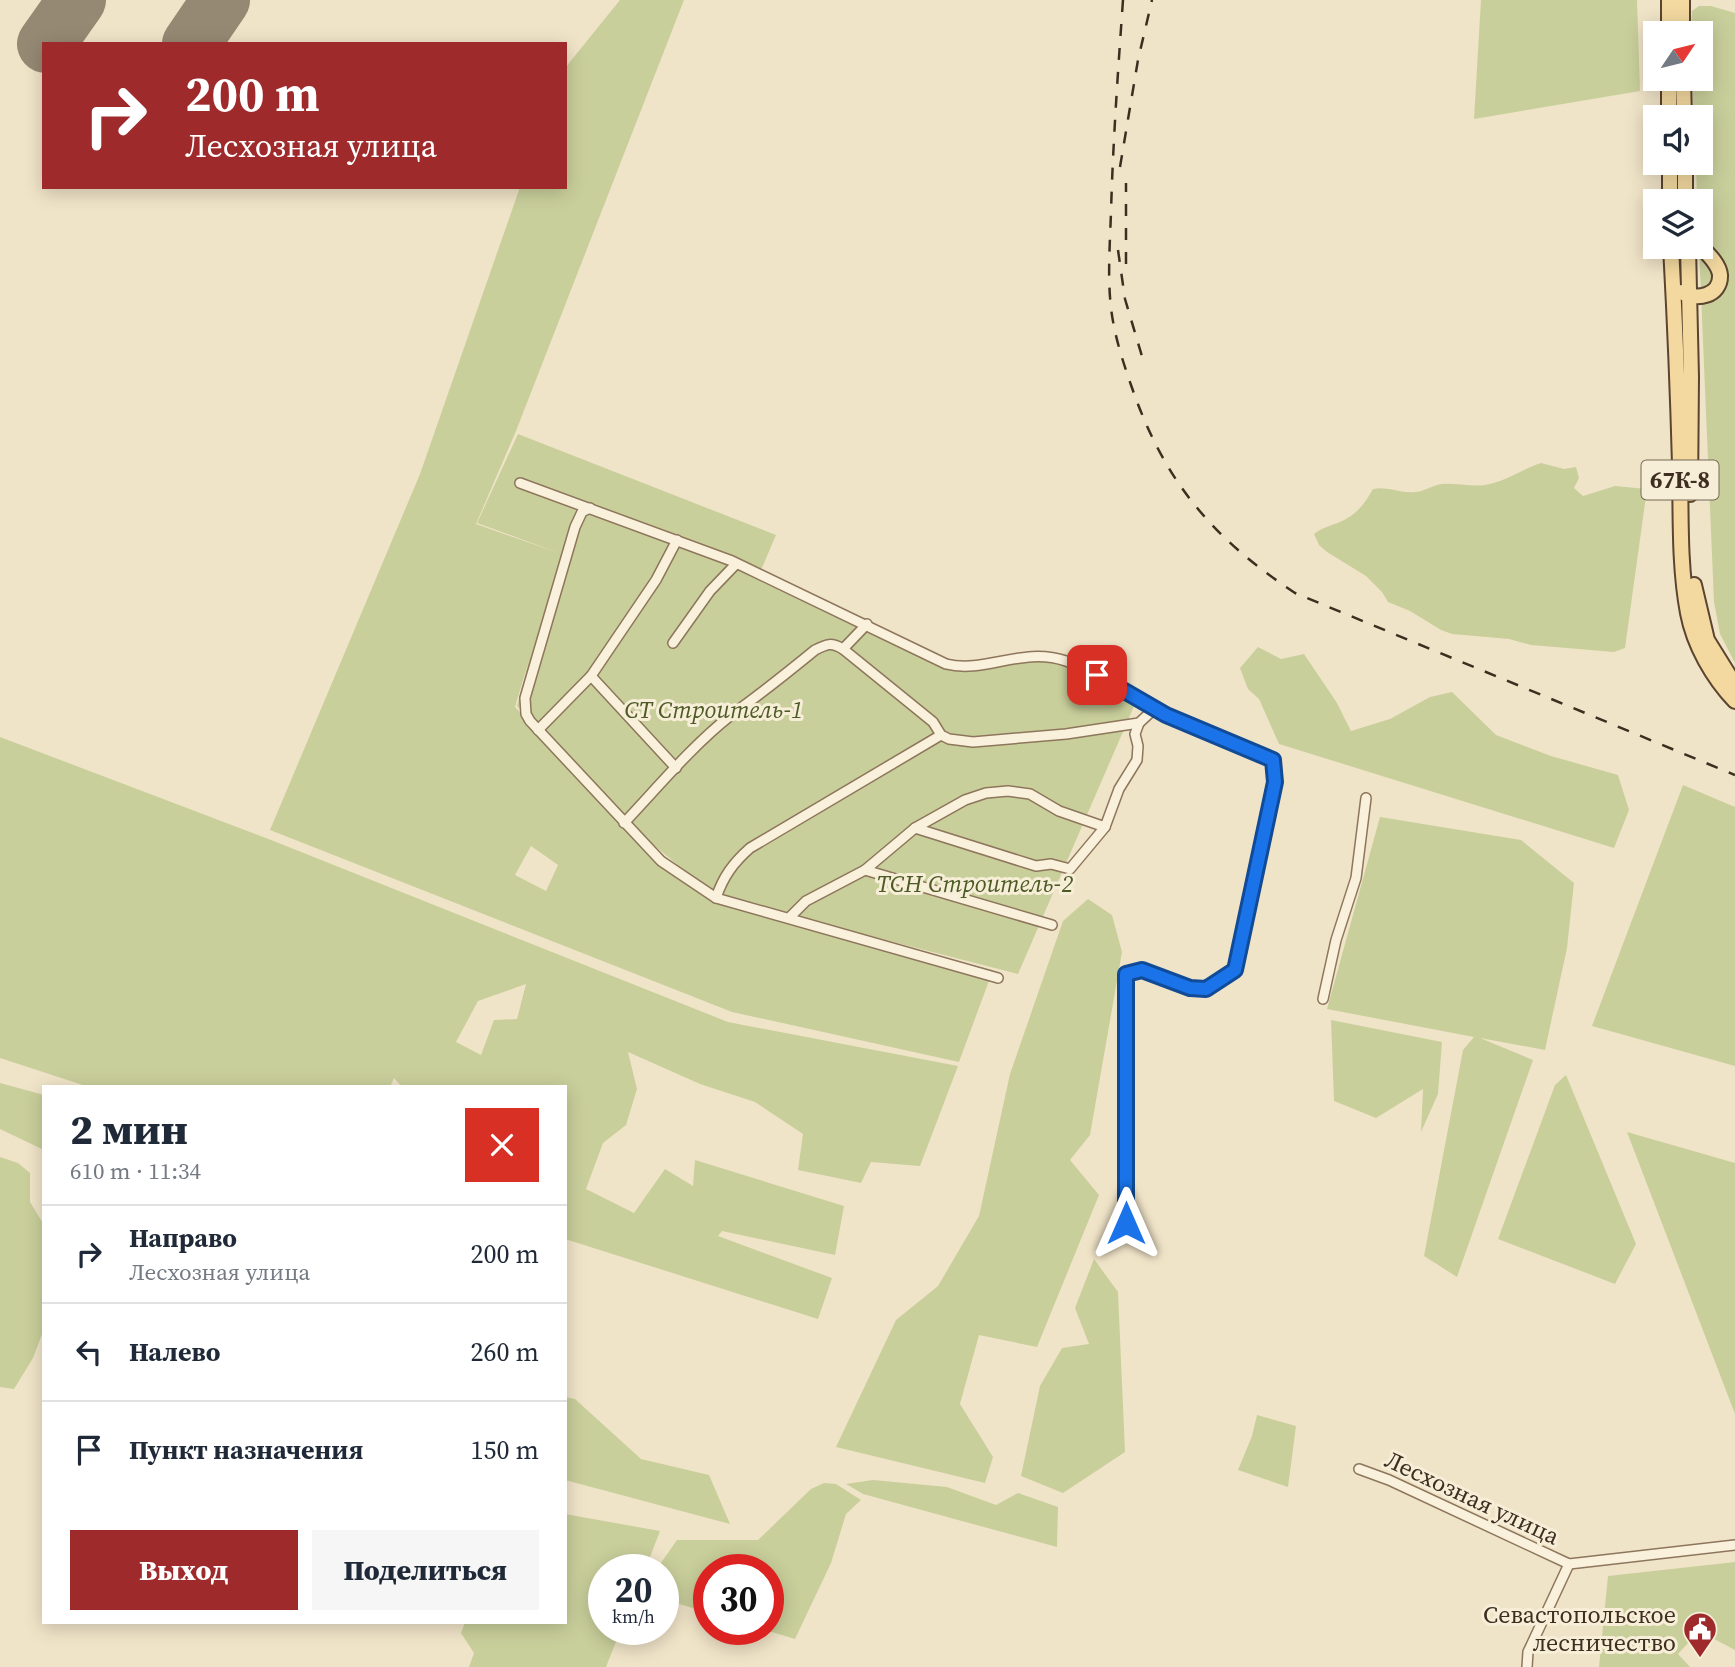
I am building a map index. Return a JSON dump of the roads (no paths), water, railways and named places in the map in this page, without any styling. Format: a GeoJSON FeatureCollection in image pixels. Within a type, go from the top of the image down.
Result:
{"type":"FeatureCollection","features":[{"type":"Feature","properties":{"kind":"main road"},"geometry":{"type":"LineString","coordinates":[[1669,0],[1669,21]]}},
{"type":"Feature","properties":{"kind":"main road"},"geometry":{"type":"LineString","coordinates":[[1682,0],[1682,21]]}},
{"type":"Feature","properties":{"kind":"main road","name":"67К-8"},"geometry":{"type":"LineString","coordinates":[[1673,259],[1682,560],[1688,615],[1700,648],[1735,701]]}},
{"type":"Feature","properties":{"kind":"main road"},"geometry":{"type":"LineString","coordinates":[[1678,259],[1679,288],[1683,294],[1690,297],[1708,295],[1717,286],[1720,274],[1713,259]]}},
{"type":"Feature","properties":{"kind":"main road","name":"67К-8"},"geometry":{"type":"LineString","coordinates":[[1688,259],[1690,551],[1697,603],[1707,640],[1735,685]]}},
{"type":"Feature","properties":{"kind":"street"},"geometry":{"type":"LineString","coordinates":[[520,483],[736,564],[867,624],[946,664],[968,668],[1031,655],[1065,660],[1097,675],[1154,709],[1273,760],[1275,782],[1235,970],[1206,989],[1190,988],[1142,970],[1126,974],[1126,1223]]}},
{"type":"Feature","properties":{"kind":"street"},"geometry":{"type":"LineString","coordinates":[[590,508],[582,512],[575,527],[525,698],[526,714],[538,730],[661,861],[716,898],[998,978]]}},
{"type":"Feature","properties":{"kind":"street"},"geometry":{"type":"LineString","coordinates":[[538,730],[591,676],[656,580],[677,540]]}},
{"type":"Feature","properties":{"kind":"street"},"geometry":{"type":"LineString","coordinates":[[673,643],[710,591],[736,564]]}},
{"type":"Feature","properties":{"kind":"street"},"geometry":{"type":"LineString","coordinates":[[843,649],[867,624]]}},
{"type":"Feature","properties":{"kind":"street"},"geometry":{"type":"LineString","coordinates":[[624,823],[729,717],[753,702],[815,650],[834,643],[933,722],[941,735],[949,739],[973,742],[1066,734],[1139,723]]}},
{"type":"Feature","properties":{"kind":"street"},"geometry":{"type":"LineString","coordinates":[[591,676],[676,768]]}},
{"type":"Feature","properties":{"kind":"street"},"geometry":{"type":"LineString","coordinates":[[915,828],[1036,866],[1051,864],[1070,869],[1105,827],[1119,789],[1137,760],[1135,734],[1139,723],[1154,709]]}},
{"type":"Feature","properties":{"kind":"street"},"geometry":{"type":"LineString","coordinates":[[716,898],[723,879],[734,862],[750,848],[941,735]]}},
{"type":"Feature","properties":{"kind":"street"},"geometry":{"type":"LineString","coordinates":[[789,918],[806,901],[865,870],[915,828],[965,800],[986,793],[1008,791],[1030,794],[1059,811],[1105,827]]}},
{"type":"Feature","properties":{"kind":"street"},"geometry":{"type":"LineString","coordinates":[[1322,999],[1336,940],[1356,878],[1366,798]]}},
{"type":"Feature","properties":{"kind":"street"},"geometry":{"type":"LineString","coordinates":[[865,870],[1052,925]]}},
{"type":"Feature","properties":{"kind":"street","name":"Лесхозная улица"},"geometry":{"type":"LineString","coordinates":[[1359,1469],[1389,1480],[1569,1564],[1735,1545]]}},
{"type":"Feature","properties":{"kind":"street"},"geometry":{"type":"LineString","coordinates":[[1527,1667],[1528,1652],[1569,1564]]}},
{"type":"Feature","properties":{"kind":"railway"},"geometry":{"type":"LineString","coordinates":[[1123,0],[1112,185],[1109,265],[1111,308],[1120,353],[1144,419],[1175,478],[1194,504],[1239,550],[1295,593],[1735,775]]}},
{"type":"Feature","properties":{"kind":"railway"},"geometry":{"type":"LineString","coordinates":[[1120,167],[1138,60],[1152,0]]}},
{"type":"Feature","properties":{"kind":"railway"},"geometry":{"type":"LineString","coordinates":[[1126,183],[1126,264]]}},
{"type":"Feature","properties":{"kind":"railway"},"geometry":{"type":"LineString","coordinates":[[1118,250],[1125,299],[1144,363]]}},
{"type":"Feature","properties":{"kind":"place","name":"Севастопольское лесничество"},"geometry":{"type":"Point","coordinates":[1700,1659]}},
{"type":"Feature","properties":{"kind":"park label","name":"СТ Строитель-1"},"geometry":{"type":"Point","coordinates":[714,710]}},
{"type":"Feature","properties":{"kind":"park label","name":"ТСН Строитель-2"},"geometry":{"type":"Point","coordinates":[975,884]}}]}
